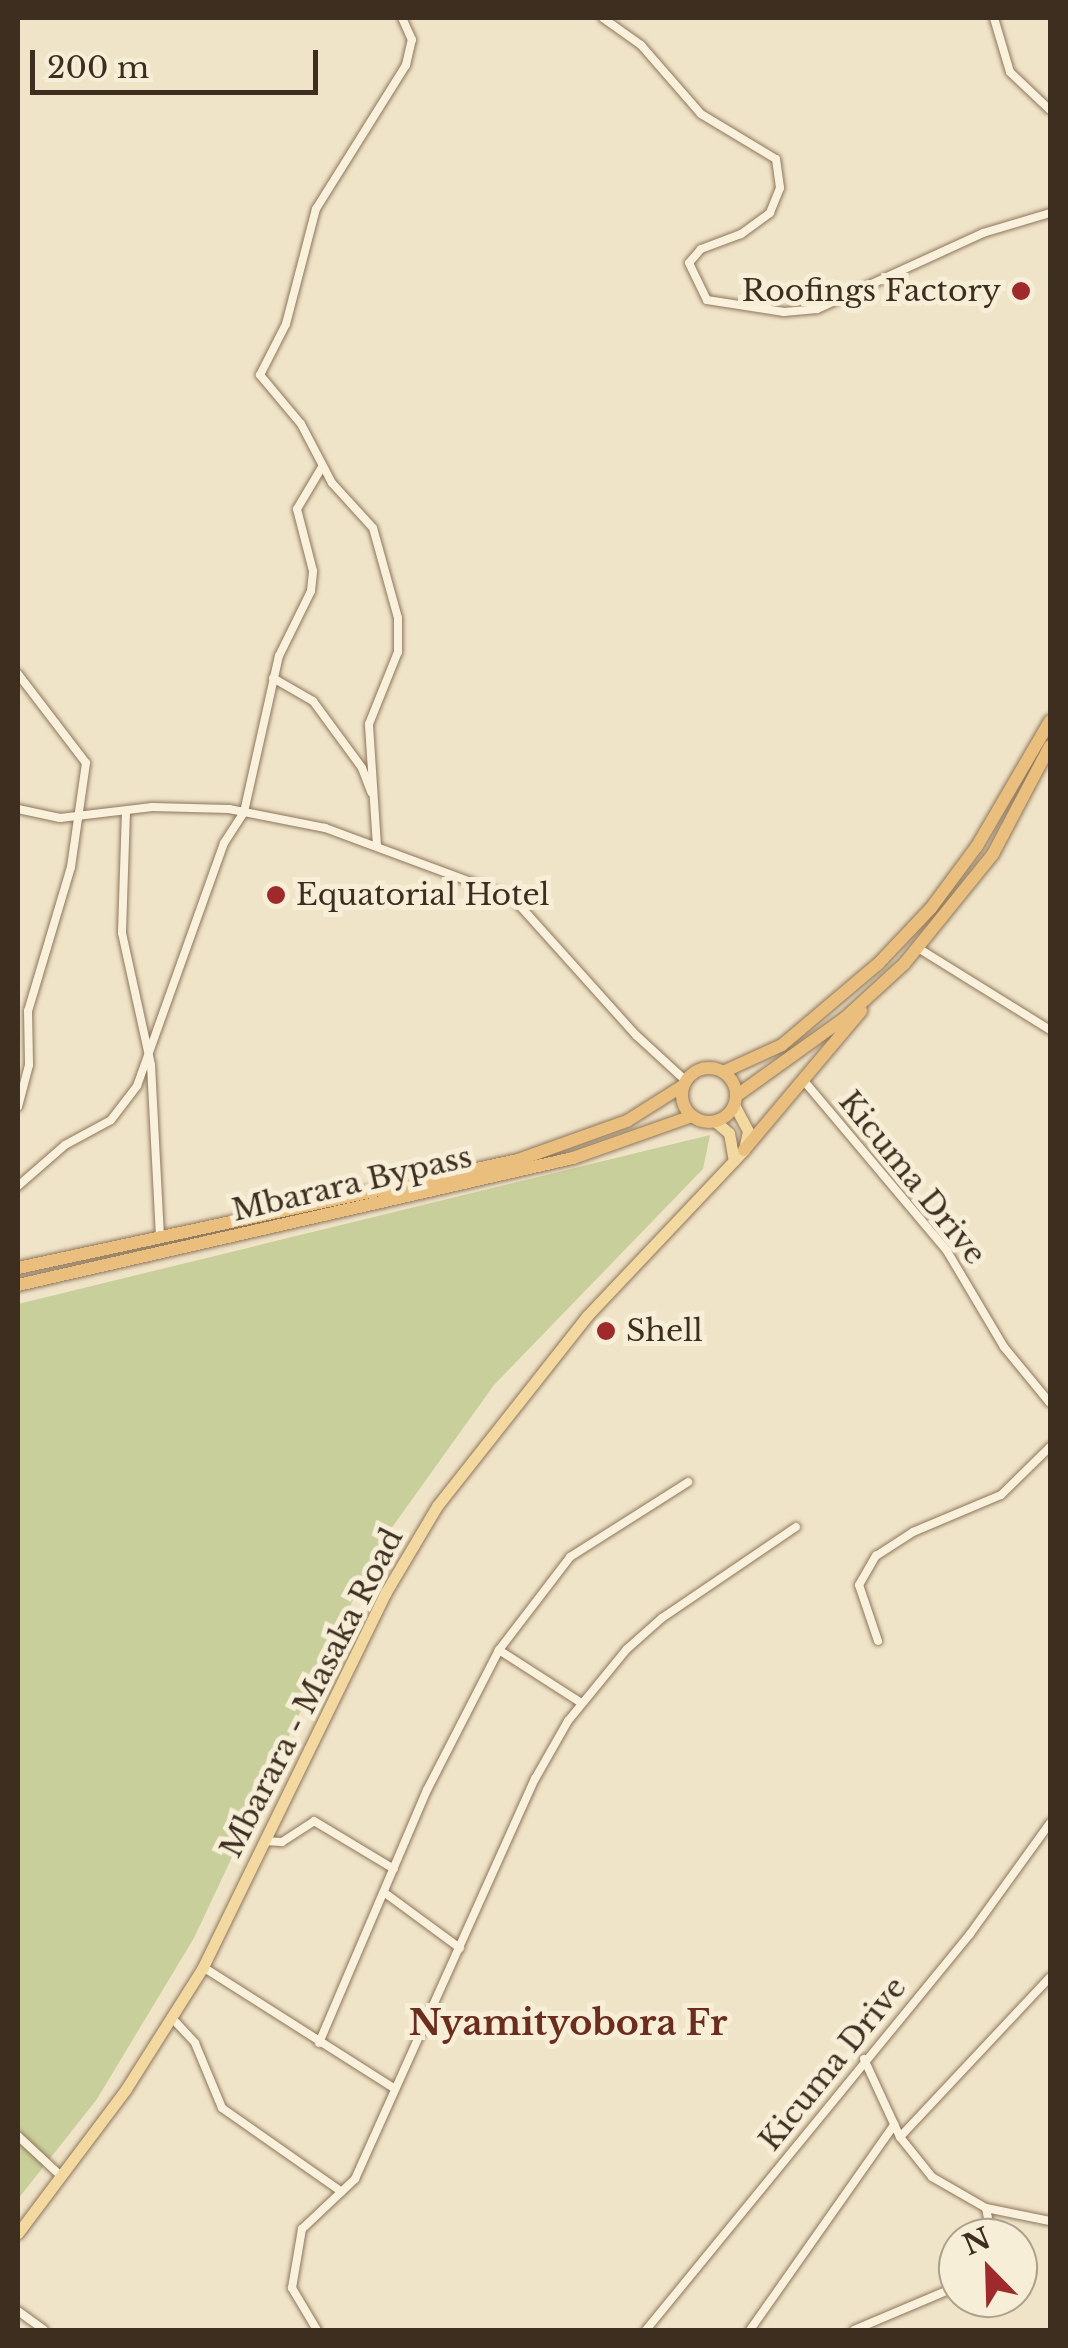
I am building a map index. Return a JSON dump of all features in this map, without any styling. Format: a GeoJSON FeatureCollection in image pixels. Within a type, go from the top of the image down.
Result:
{"type":"FeatureCollection","features":[{"type":"Feature","properties":{"kind":"highway"},"geometry":{"type":"LineString","coordinates":[[1050,721],[977,846],[931,908],[878,964],[796,1034],[723,1072],[705,1068],[685,1083],[683,1102],[692,1116],[714,1121],[735,1100],[874,993],[918,948],[993,854],[1050,746]]}},
{"type":"Feature","properties":{"kind":"highway"},"geometry":{"type":"LineString","coordinates":[[739,1156],[828,1055],[874,993]]}},
{"type":"Feature","properties":{"kind":"highway"},"geometry":{"type":"LineString","coordinates":[[816,1041],[828,1055]]}},
{"type":"Feature","properties":{"kind":"highway"},"geometry":{"type":"LineString","coordinates":[[723,1072],[735,1100]]}},
{"type":"Feature","properties":{"kind":"highway","name":"Mbarara Bypass"},"geometry":{"type":"LineString","coordinates":[[18,1268],[562,1147],[638,1115],[685,1083]]}},
{"type":"Feature","properties":{"kind":"highway","name":"Mbarara Bypass"},"geometry":{"type":"LineString","coordinates":[[18,1285],[572,1158],[692,1116]]}},
{"type":"Feature","properties":{"kind":"main road"},"geometry":{"type":"LineString","coordinates":[[735,1100],[748,1131],[739,1156]]}},
{"type":"Feature","properties":{"kind":"main road"},"geometry":{"type":"LineString","coordinates":[[714,1121],[729,1133],[739,1156]]}},
{"type":"Feature","properties":{"kind":"main road","name":"Mbarara - Masaka Road"},"geometry":{"type":"LineString","coordinates":[[18,2233],[62,2177],[203,1967],[386,1592],[437,1506],[587,1316],[739,1156]]}},
{"type":"Feature","properties":{"kind":"street"},"geometry":{"type":"LineString","coordinates":[[377,846],[369,724],[398,652],[398,618],[373,528],[322,467],[301,424],[264,385],[261,366],[286,324],[316,209],[406,65],[412,40],[402,18]]}},
{"type":"Feature","properties":{"kind":"street"},"geometry":{"type":"LineString","coordinates":[[604,18],[641,45],[701,114],[776,160],[780,188],[770,213],[741,234],[700,249],[690,263],[707,300],[784,312],[817,309],[983,233],[1050,213]]}},
{"type":"Feature","properties":{"kind":"street"},"geometry":{"type":"LineString","coordinates":[[994,18],[1010,72],[1050,110]]}},
{"type":"Feature","properties":{"kind":"street"},"geometry":{"type":"LineString","coordinates":[[18,1186],[65,1145],[111,1120],[137,1086],[148,1044],[224,843],[244,812],[273,678],[314,581],[298,509],[322,467]]}},
{"type":"Feature","properties":{"kind":"street"},"geometry":{"type":"LineString","coordinates":[[18,674],[86,763],[74,816],[70,867],[34,980],[29,1065],[18,1107]]}},
{"type":"Feature","properties":{"kind":"street"},"geometry":{"type":"LineString","coordinates":[[273,678],[313,701],[362,768],[374,801]]}},
{"type":"Feature","properties":{"kind":"street"},"geometry":{"type":"LineString","coordinates":[[18,809],[74,816],[126,811],[244,812],[377,846],[522,903],[636,1035],[685,1083]]}},
{"type":"Feature","properties":{"kind":"street"},"geometry":{"type":"LineString","coordinates":[[126,811],[122,933],[148,1044],[160,1239]]}},
{"type":"Feature","properties":{"kind":"street"},"geometry":{"type":"LineString","coordinates":[[918,948],[1050,1030]]}},
{"type":"Feature","properties":{"kind":"street","name":"Kicuma Drive"},"geometry":{"type":"LineString","coordinates":[[804,1081],[947,1251],[1004,1347],[1050,1402]]}},
{"type":"Feature","properties":{"kind":"street"},"geometry":{"type":"LineString","coordinates":[[878,1641],[858,1585],[876,1556],[912,1532],[1001,1494],[1050,1448]]}},
{"type":"Feature","properties":{"kind":"street"},"geometry":{"type":"LineString","coordinates":[[319,2043],[394,1869],[498,1650],[570,1557],[688,1482]]}},
{"type":"Feature","properties":{"kind":"street"},"geometry":{"type":"LineString","coordinates":[[317,2330],[294,2300],[296,2245],[314,2214],[355,2178],[535,1779],[580,1702],[662,1618],[796,1526]]}},
{"type":"Feature","properties":{"kind":"street"},"geometry":{"type":"LineString","coordinates":[[498,1650],[580,1702]]}},
{"type":"Feature","properties":{"kind":"street"},"geometry":{"type":"LineString","coordinates":[[264,1842],[287,1840],[314,1821],[394,1869]]}},
{"type":"Feature","properties":{"kind":"street","name":"Kicuma Drive"},"geometry":{"type":"LineString","coordinates":[[646,2330],[970,1934],[1050,1823]]}},
{"type":"Feature","properties":{"kind":"street"},"geometry":{"type":"LineString","coordinates":[[385,1893],[460,1948]]}},
{"type":"Feature","properties":{"kind":"street"},"geometry":{"type":"LineString","coordinates":[[203,1967],[395,2089]]}},
{"type":"Feature","properties":{"kind":"street"},"geometry":{"type":"LineString","coordinates":[[900,2137],[1050,1977]]}},
{"type":"Feature","properties":{"kind":"street"},"geometry":{"type":"LineString","coordinates":[[172,2018],[195,2043],[222,2108],[342,2192]]}},
{"type":"Feature","properties":{"kind":"street"},"geometry":{"type":"LineString","coordinates":[[864,2059],[900,2137],[932,2177],[986,2208],[1050,2221]]}},
{"type":"Feature","properties":{"kind":"street"},"geometry":{"type":"LineString","coordinates":[[750,2330],[894,2125]]}},
{"type":"Feature","properties":{"kind":"street"},"geometry":{"type":"LineString","coordinates":[[18,2136],[62,2177]]}},
{"type":"Feature","properties":{"kind":"street"},"geometry":{"type":"LineString","coordinates":[[986,2208],[988,2218]]}},
{"type":"Feature","properties":{"kind":"street"},"geometry":{"type":"LineString","coordinates":[[854,2330],[938,2294]]}},
{"type":"Feature","properties":{"kind":"street"},"geometry":{"type":"LineString","coordinates":[[18,2310],[44,2330]]}},
{"type":"Feature","properties":{"kind":"green space"},"geometry":{"type":"Polygon","coordinates":[[[710,1135],[703,1169],[494,1385],[378,1547],[194,1938],[97,2099],[18,2199],[18,1304],[710,1135]]]}},
{"type":"Feature","properties":{"kind":"place","name":"Roofings Factory"},"geometry":{"type":"Point","coordinates":[1021,291]}},
{"type":"Feature","properties":{"kind":"place","name":"Equatorial Hotel"},"geometry":{"type":"Point","coordinates":[276,895]}},
{"type":"Feature","properties":{"kind":"place","name":"Shell"},"geometry":{"type":"Point","coordinates":[606,1331]}},
{"type":"Feature","properties":{"kind":"district","name":"Nyamityobora Fr"},"geometry":{"type":"Point","coordinates":[568,2023]}}]}
